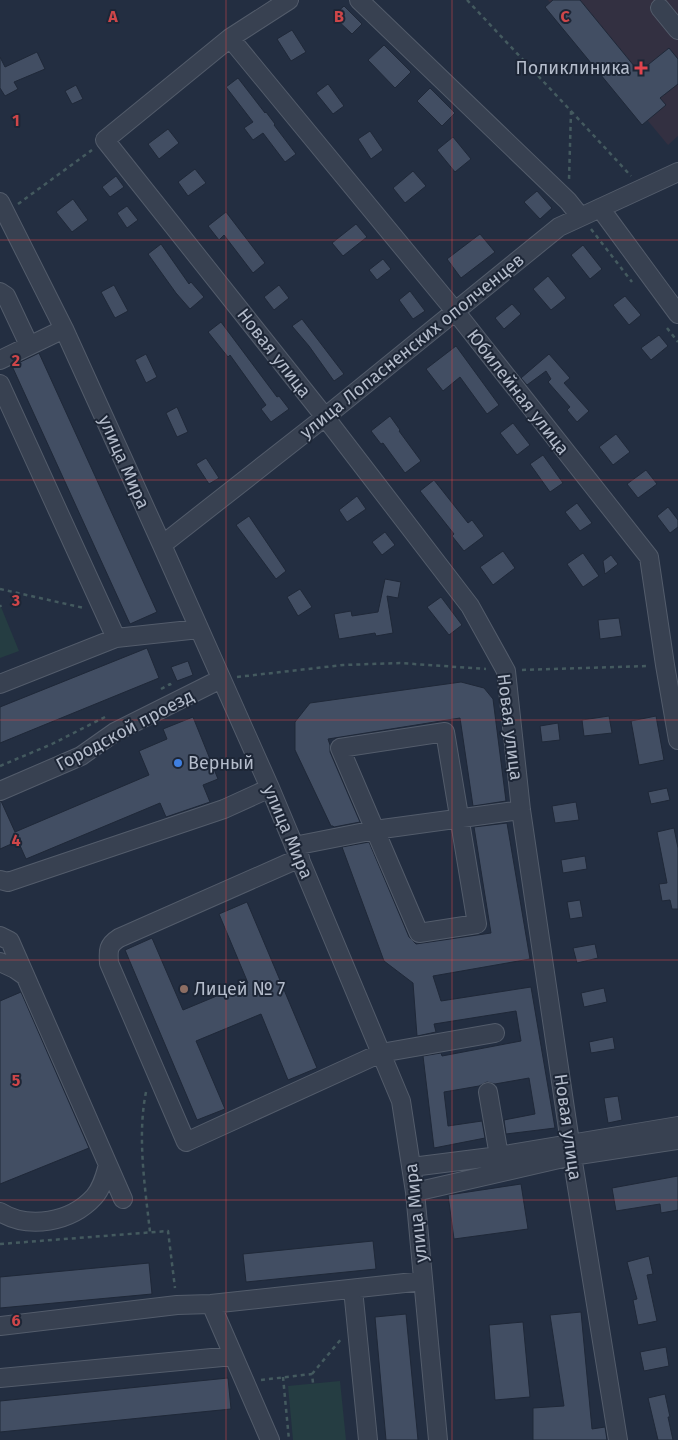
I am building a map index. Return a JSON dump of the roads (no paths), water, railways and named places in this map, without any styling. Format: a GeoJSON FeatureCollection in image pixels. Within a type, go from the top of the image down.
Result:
{"type":"FeatureCollection","features":[{"type":"Feature","properties":{"kind":"street"},"geometry":{"type":"LineString","coordinates":[[230,38],[289,0]]}},
{"type":"Feature","properties":{"kind":"street"},"geometry":{"type":"LineString","coordinates":[[359,0],[568,201],[580,216]]}},
{"type":"Feature","properties":{"kind":"street"},"geometry":{"type":"LineString","coordinates":[[660,8],[678,30]]}},
{"type":"Feature","properties":{"kind":"street","name":"Новая улица"},"geometry":{"type":"LineString","coordinates":[[230,38],[105,140],[325,417],[470,606],[506,671],[520,810],[618,1440]]}},
{"type":"Feature","properties":{"kind":"street","name":"Юбилейная улица"},"geometry":{"type":"LineString","coordinates":[[230,38],[455,311],[649,557],[678,740]]}},
{"type":"Feature","properties":{"kind":"street","name":"улица Лопасненских ополченцев"},"geometry":{"type":"LineString","coordinates":[[162,545],[325,417],[559,227],[678,172]]}},
{"type":"Feature","properties":{"kind":"street","name":"улица Мира"},"geometry":{"type":"LineString","coordinates":[[0,202],[64,329],[162,545],[270,788],[402,1100],[415,1192],[438,1440]]}},
{"type":"Feature","properties":{"kind":"street"},"geometry":{"type":"LineString","coordinates":[[600,208],[672,321]]}},
{"type":"Feature","properties":{"kind":"street"},"geometry":{"type":"LineString","coordinates":[[0,292],[6,296],[30,345]]}},
{"type":"Feature","properties":{"kind":"street"},"geometry":{"type":"LineString","coordinates":[[0,360],[64,329]]}},
{"type":"Feature","properties":{"kind":"street"},"geometry":{"type":"LineString","coordinates":[[0,384],[116,638]]}},
{"type":"Feature","properties":{"kind":"street"},"geometry":{"type":"LineString","coordinates":[[0,684],[116,638],[198,629]]}},
{"type":"Feature","properties":{"kind":"street","name":"Городской проезд"},"geometry":{"type":"LineString","coordinates":[[0,791],[81,756],[115,732],[221,679]]}},
{"type":"Feature","properties":{"kind":"street"},"geometry":{"type":"LineString","coordinates":[[446,732],[477,924],[419,933],[376,830],[340,748],[446,732]]}},
{"type":"Feature","properties":{"kind":"street"},"geometry":{"type":"LineString","coordinates":[[0,880],[8,882],[168,828],[224,808],[270,788]]}},
{"type":"Feature","properties":{"kind":"street"},"geometry":{"type":"LineString","coordinates":[[495,1033],[381,1053],[186,1142],[109,963],[108,951],[111,943],[119,938],[297,852],[376,830],[520,810]]}},
{"type":"Feature","properties":{"kind":"street"},"geometry":{"type":"LineString","coordinates":[[0,936],[10,941],[123,1199]]}},
{"type":"Feature","properties":{"kind":"street"},"geometry":{"type":"LineString","coordinates":[[0,962],[25,976]]}},
{"type":"Feature","properties":{"kind":"street"},"geometry":{"type":"LineString","coordinates":[[488,1092],[499,1156]]}},
{"type":"Feature","properties":{"kind":"street"},"geometry":{"type":"LineString","coordinates":[[415,1192],[572,1150],[678,1126]]}},
{"type":"Feature","properties":{"kind":"street"},"geometry":{"type":"LineString","coordinates":[[412,1167],[499,1156],[678,1140]]}},
{"type":"Feature","properties":{"kind":"street"},"geometry":{"type":"LineString","coordinates":[[0,1212],[23,1221],[44,1222],[63,1218],[80,1209],[94,1197],[103,1182],[108,1165]]}},
{"type":"Feature","properties":{"kind":"street"},"geometry":{"type":"LineString","coordinates":[[0,1326],[178,1305],[211,1304],[423,1281]]}},
{"type":"Feature","properties":{"kind":"street"},"geometry":{"type":"LineString","coordinates":[[353,1289],[368,1440]]}},
{"type":"Feature","properties":{"kind":"street"},"geometry":{"type":"LineString","coordinates":[[211,1304],[270,1440]]}},
{"type":"Feature","properties":{"kind":"street"},"geometry":{"type":"LineString","coordinates":[[0,1378],[234,1356]]}},
{"type":"Feature","properties":{"kind":"place","name":"Поликлиника"},"geometry":{"type":"Point","coordinates":[641,68]}},
{"type":"Feature","properties":{"kind":"place","name":"Верный"},"geometry":{"type":"Point","coordinates":[178,763]}},
{"type":"Feature","properties":{"kind":"place","name":"Лицей № 7"},"geometry":{"type":"Point","coordinates":[184,989]}}]}
